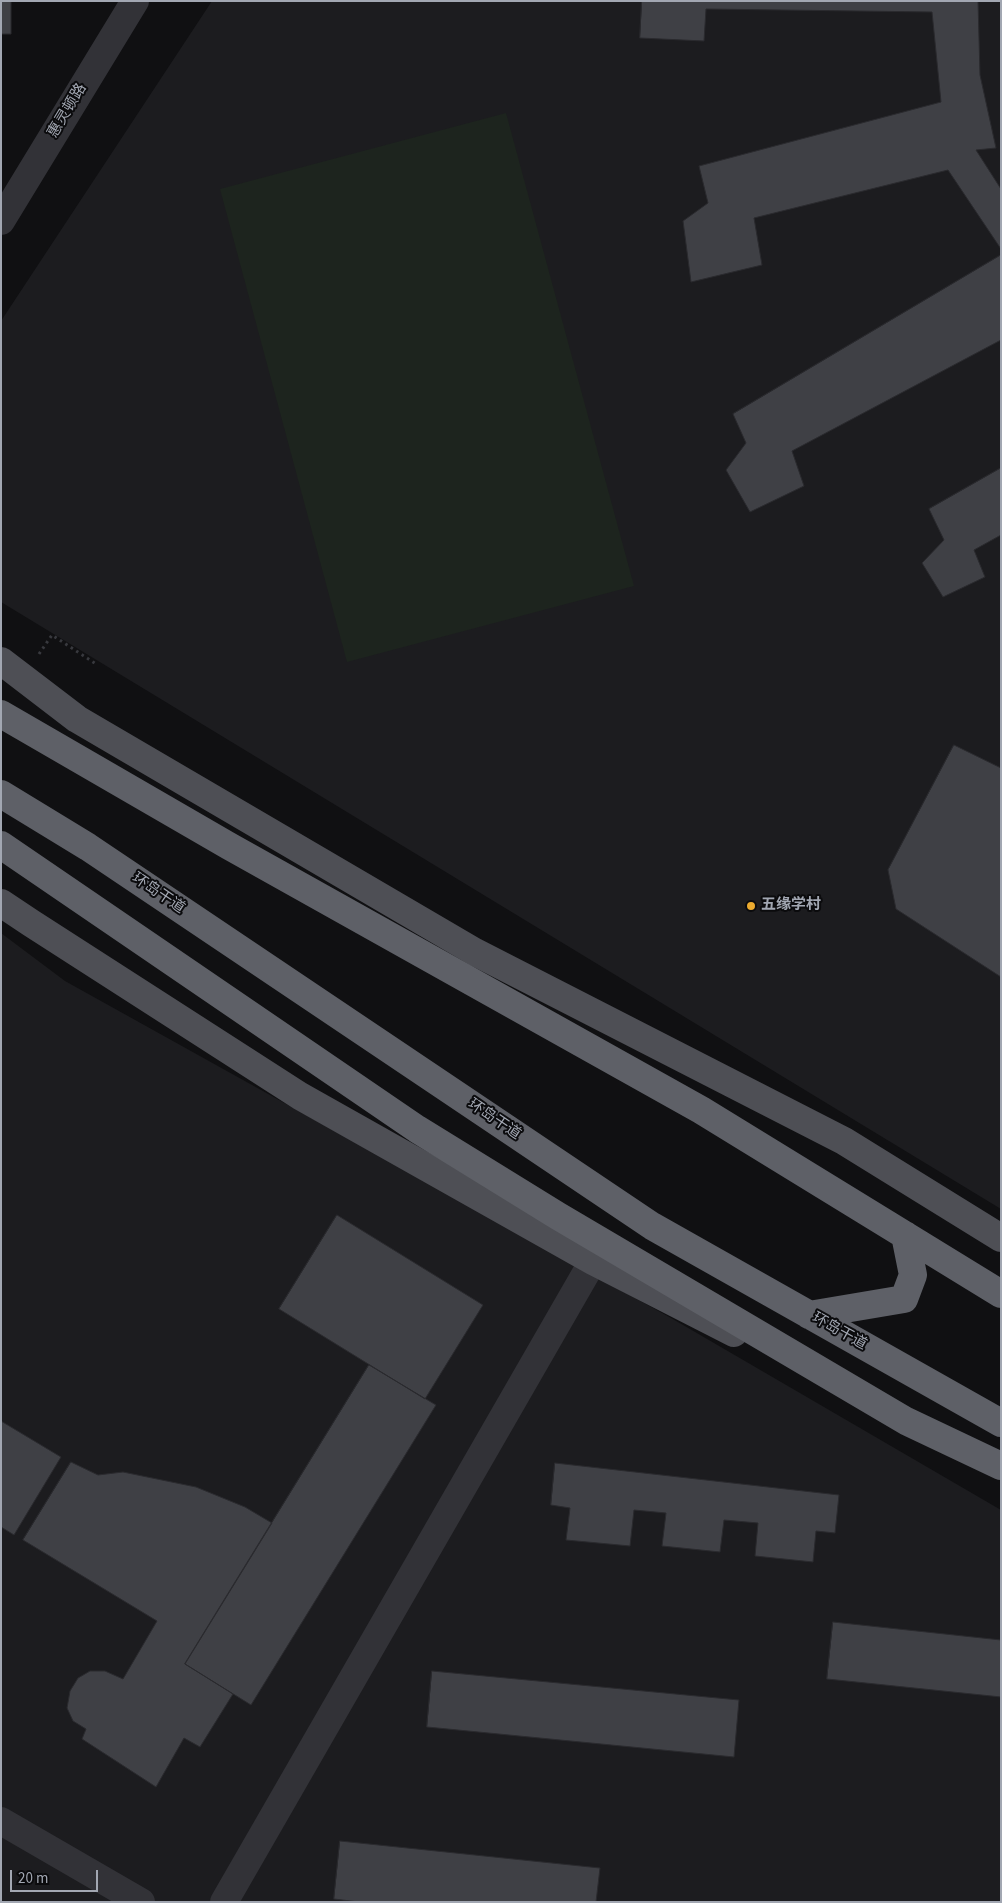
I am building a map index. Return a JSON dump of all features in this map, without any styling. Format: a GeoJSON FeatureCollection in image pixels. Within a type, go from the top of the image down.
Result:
{"type":"FeatureCollection","features":[{"type":"Feature","properties":{"kind":"highway"},"geometry":{"type":"LineString","coordinates":[[1,714],[229,846],[701,1110],[1001,1294]]}},
{"type":"Feature","properties":{"kind":"highway","name":"环岛干道"},"geometry":{"type":"LineString","coordinates":[[1,794],[88,847],[652,1226],[1001,1423]]}},
{"type":"Feature","properties":{"kind":"highway"},"geometry":{"type":"LineString","coordinates":[[1,845],[418,1129],[558,1216],[906,1421],[1001,1466]]}},
{"type":"Feature","properties":{"kind":"highway"},"geometry":{"type":"LineString","coordinates":[[809,1315],[904,1299],[913,1275],[905,1235]]}},
{"type":"Feature","properties":{"kind":"main road"},"geometry":{"type":"LineString","coordinates":[[1,661],[77,719],[475,952],[844,1141],[1001,1238]]}},
{"type":"Feature","properties":{"kind":"main road"},"geometry":{"type":"LineString","coordinates":[[1,902],[30,923],[300,1096],[593,1261],[906,1421],[1001,1474]]}},
{"type":"Feature","properties":{"kind":"street","name":"惠灵顿路"},"geometry":{"type":"LineString","coordinates":[[1,221],[135,1]]}},
{"type":"Feature","properties":{"kind":"street"},"geometry":{"type":"LineString","coordinates":[[224,1902],[593,1261]]}},
{"type":"Feature","properties":{"kind":"street"},"geometry":{"type":"LineString","coordinates":[[1,1821],[141,1902]]}},
{"type":"Feature","properties":{"kind":"path"},"geometry":{"type":"LineString","coordinates":[[22,678],[52,635],[96,664]]}},
{"type":"Feature","properties":{"kind":"shaded area","name":"五缘学村"},"geometry":{"type":"Polygon","coordinates":[[[212,1],[1001,1],[1001,1209],[1,602],[1,321],[212,1]]]}},
{"type":"Feature","properties":{"kind":"shaded area"},"geometry":{"type":"Polygon","coordinates":[[[506,113],[634,586],[347,662],[220,189],[506,113]]]}},
{"type":"Feature","properties":{"kind":"shaded area"},"geometry":{"type":"Polygon","coordinates":[[[1,933],[65,981],[671,1318],[1001,1510],[1001,1902],[1,1902],[1,933]]]}},
{"type":"Feature","properties":{"kind":"building"},"geometry":{"type":"Polygon","coordinates":[[[1,1],[11,1],[11,34],[1,34],[1,1]]]}},
{"type":"Feature","properties":{"kind":"building"},"geometry":{"type":"Polygon","coordinates":[[[642,1],[978,1],[980,75],[996,148],[976,150],[1001,189],[1001,249],[948,170],[754,218],[762,265],[691,282],[683,221],[708,203],[699,166],[941,102],[932,12],[706,9],[704,41],[640,38],[642,1]]]}},
{"type":"Feature","properties":{"kind":"building"},"geometry":{"type":"Polygon","coordinates":[[[1001,255],[1001,340],[792,451],[804,486],[750,512],[726,470],[746,443],[733,414],[1001,255]]]}},
{"type":"Feature","properties":{"kind":"building"},"geometry":{"type":"Polygon","coordinates":[[[1001,468],[1001,535],[974,550],[985,577],[943,597],[922,563],[944,540],[929,509],[1001,468]]]}},
{"type":"Feature","properties":{"kind":"building"},"geometry":{"type":"Polygon","coordinates":[[[954,745],[1001,768],[1001,977],[896,909],[888,870],[954,745]]]}},
{"type":"Feature","properties":{"kind":"building"},"geometry":{"type":"Polygon","coordinates":[[[337,1215],[483,1305],[425,1399],[279,1309],[337,1215]]]}},
{"type":"Feature","properties":{"kind":"building"},"geometry":{"type":"Polygon","coordinates":[[[369,1365],[436,1405],[251,1705],[185,1664],[369,1365]]]}},
{"type":"Feature","properties":{"kind":"building"},"geometry":{"type":"Polygon","coordinates":[[[1,1421],[61,1457],[14,1535],[1,1527],[1,1421]]]}},
{"type":"Feature","properties":{"kind":"building"},"geometry":{"type":"Polygon","coordinates":[[[71,1462],[98,1475],[123,1472],[196,1487],[245,1507],[272,1523],[185,1664],[233,1694],[200,1747],[184,1738],[156,1787],[82,1739],[86,1729],[73,1721],[67,1708],[70,1691],[78,1678],[90,1671],[105,1671],[123,1679],[157,1621],[23,1540],[71,1462]]]}},
{"type":"Feature","properties":{"kind":"building"},"geometry":{"type":"Polygon","coordinates":[[[555,1463],[839,1495],[835,1533],[816,1531],[813,1562],[755,1556],[758,1523],[724,1520],[720,1552],[662,1546],[666,1513],[634,1510],[630,1546],[566,1540],[570,1508],[551,1505],[555,1463]]]}},
{"type":"Feature","properties":{"kind":"building"},"geometry":{"type":"Polygon","coordinates":[[[833,1622],[1001,1640],[1001,1697],[827,1679],[833,1622]]]}},
{"type":"Feature","properties":{"kind":"building"},"geometry":{"type":"Polygon","coordinates":[[[432,1671],[739,1700],[734,1757],[427,1727],[432,1671]]]}},
{"type":"Feature","properties":{"kind":"building"},"geometry":{"type":"Polygon","coordinates":[[[340,1841],[600,1868],[596,1902],[359,1902],[334,1899],[340,1841]]]}},
{"type":"Feature","properties":{"kind":"place","name":"五缘学村"},"geometry":{"type":"Point","coordinates":[751,906]}}]}
